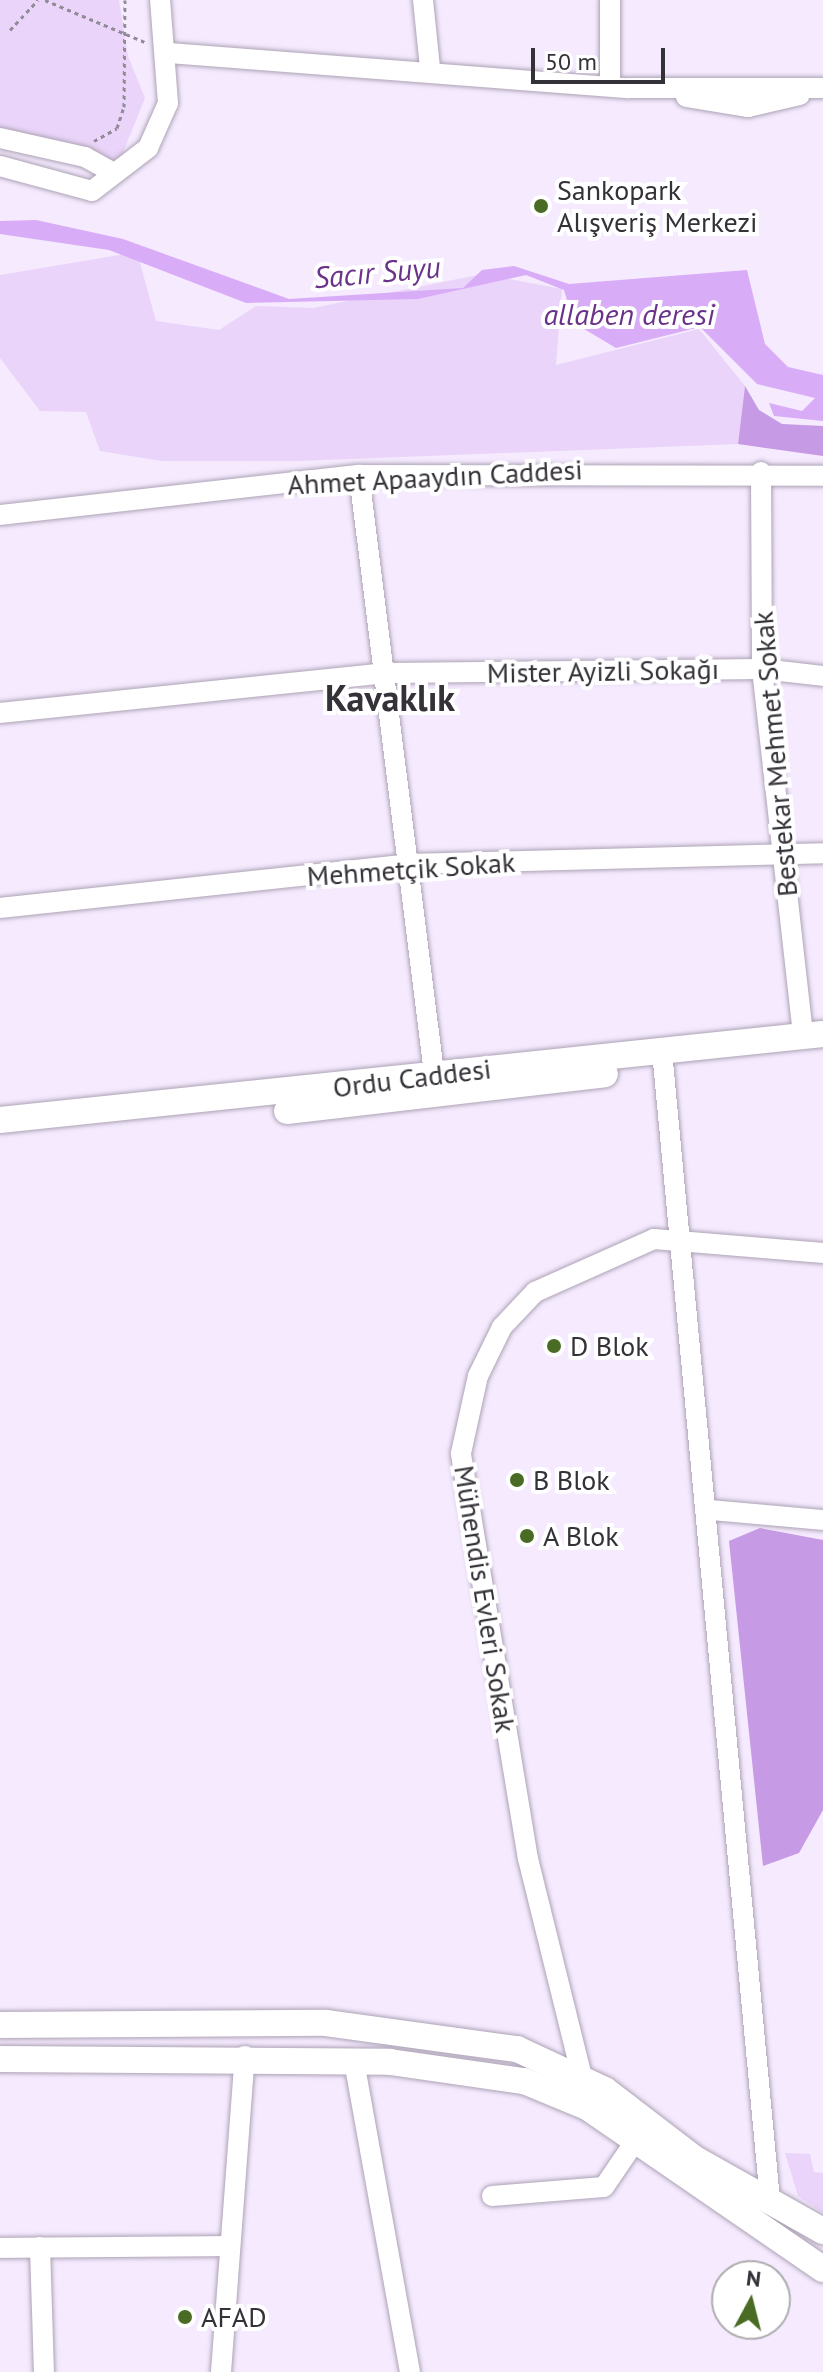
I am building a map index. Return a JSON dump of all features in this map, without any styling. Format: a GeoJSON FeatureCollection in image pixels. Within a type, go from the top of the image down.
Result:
{"type":"FeatureCollection","features":[{"type":"Feature","properties":{"kind":"main road","name":"Ordu Caddesi"},"geometry":{"type":"LineString","coordinates":[[0,1133],[325,1108],[816,1040]]}},
{"type":"Feature","properties":{"kind":"main road","name":"Ordu Caddesi"},"geometry":{"type":"LineString","coordinates":[[0,1120],[434,1073],[664,1059]]}},
{"type":"Feature","properties":{"kind":"main road"},"geometry":{"type":"LineString","coordinates":[[0,2025],[395,2029],[517,2049],[582,2077],[695,2159],[823,2231]]}},
{"type":"Feature","properties":{"kind":"main road"},"geometry":{"type":"LineString","coordinates":[[0,2059],[245,2056],[354,2061],[524,2081],[587,2107],[823,2269]]}},
{"type":"Feature","properties":{"kind":"street"},"geometry":{"type":"LineString","coordinates":[[0,166],[92,191],[148,148],[168,103],[169,53],[160,0]]}},
{"type":"Feature","properties":{"kind":"street"},"geometry":{"type":"LineString","coordinates":[[423,0],[430,68]]}},
{"type":"Feature","properties":{"kind":"street"},"geometry":{"type":"LineString","coordinates":[[610,0],[619,86]]}},
{"type":"Feature","properties":{"kind":"street"},"geometry":{"type":"LineString","coordinates":[[169,53],[430,68],[619,86],[823,88]]}},
{"type":"Feature","properties":{"kind":"street"},"geometry":{"type":"LineString","coordinates":[[0,138],[85,157],[114,173]]}},
{"type":"Feature","properties":{"kind":"street","name":"Ahmet Apaaydın Caddesi"},"geometry":{"type":"LineString","coordinates":[[0,515],[359,475],[761,472],[823,476]]}},
{"type":"Feature","properties":{"kind":"street","name":"Bestekar Mehmet Sokak"},"geometry":{"type":"LineString","coordinates":[[761,472],[762,669],[781,854],[816,1040]]}},
{"type":"Feature","properties":{"kind":"street"},"geometry":{"type":"LineString","coordinates":[[359,475],[389,673],[434,1073]]}},
{"type":"Feature","properties":{"kind":"street","name":"Mister Ayizli Sokağı"},"geometry":{"type":"LineString","coordinates":[[0,713],[389,673],[762,669],[823,676]]}},
{"type":"Feature","properties":{"kind":"street","name":"Mehmetçik Sokak"},"geometry":{"type":"LineString","coordinates":[[0,908],[409,864],[823,853]]}},
{"type":"Feature","properties":{"kind":"street"},"geometry":{"type":"LineString","coordinates":[[664,1059],[711,1510],[770,2199]]}},
{"type":"Feature","properties":{"kind":"street","name":"Mühendis Evleri Sokak"},"geometry":{"type":"LineString","coordinates":[[582,2077],[528,1859],[461,1453],[464,1426],[502,1327],[535,1292],[654,1239],[682,1237],[823,1253]]}},
{"type":"Feature","properties":{"kind":"street"},"geometry":{"type":"LineString","coordinates":[[711,1510],[823,1520]]}},
{"type":"Feature","properties":{"kind":"street"},"geometry":{"type":"LineString","coordinates":[[221,2372],[227,2246],[245,2056]]}},
{"type":"Feature","properties":{"kind":"street"},"geometry":{"type":"LineString","coordinates":[[354,2061],[410,2372]]}},
{"type":"Feature","properties":{"kind":"street"},"geometry":{"type":"LineString","coordinates":[[492,2196],[604,2187],[636,2140]]}},
{"type":"Feature","properties":{"kind":"street"},"geometry":{"type":"LineString","coordinates":[[0,2248],[227,2246]]}},
{"type":"Feature","properties":{"kind":"street"},"geometry":{"type":"LineString","coordinates":[[40,2247],[44,2372]]}},
{"type":"Feature","properties":{"kind":"path"},"geometry":{"type":"LineString","coordinates":[[10,30],[38,0]]}},
{"type":"Feature","properties":{"kind":"path"},"geometry":{"type":"LineString","coordinates":[[45,0],[169,53]]}},
{"type":"Feature","properties":{"kind":"path"},"geometry":{"type":"LineString","coordinates":[[122,32],[128,28],[125,0]]}},
{"type":"Feature","properties":{"kind":"path"},"geometry":{"type":"LineString","coordinates":[[84,142],[106,140],[124,107],[122,32]]}},
{"type":"Feature","properties":{"kind":"shaded area"},"geometry":{"type":"Polygon","coordinates":[[[0,0],[119,0],[128,56],[145,98],[122,155],[110,163],[0,131],[0,0]]]}},
{"type":"Feature","properties":{"kind":"shaded area"},"geometry":{"type":"Polygon","coordinates":[[[137,252],[156,321],[219,330],[256,306],[313,308],[483,274],[562,289],[556,365],[699,329],[745,386],[738,444],[299,461],[162,461],[100,451],[86,412],[40,411],[0,358],[0,275],[137,252]]]}},
{"type":"Feature","properties":{"kind":"shaded area"},"geometry":{"type":"Polygon","coordinates":[[[745,386],[759,410],[782,424],[823,426],[823,456],[738,444],[745,386]]]}},
{"type":"Feature","properties":{"kind":"shaded area"},"geometry":{"type":"Polygon","coordinates":[[[760,1528],[823,1540],[823,1810],[799,1853],[763,1866],[729,1541],[760,1528]]]}},
{"type":"Feature","properties":{"kind":"shaded area"},"geometry":{"type":"Polygon","coordinates":[[[785,2153],[810,2154],[814,2172],[823,2173],[823,2213],[798,2196],[785,2153]]]}},
{"type":"Feature","properties":{"kind":"water","name":"allaben deresi"},"geometry":{"type":"Polygon","coordinates":[[[36,220],[123,239],[289,299],[463,288],[482,270],[514,266],[569,284],[747,270],[765,344],[788,367],[823,375],[823,421],[774,416],[769,403],[802,411],[815,398],[757,384],[700,327],[616,348],[574,323],[564,290],[526,275],[418,299],[246,303],[109,250],[0,234],[0,221],[36,220]]]}},
{"type":"Feature","properties":{"kind":"place","name":"Sankopark Alışveriş Merkezi"},"geometry":{"type":"Point","coordinates":[541,206]}},
{"type":"Feature","properties":{"kind":"place","name":"D Blok"},"geometry":{"type":"Point","coordinates":[554,1346]}},
{"type":"Feature","properties":{"kind":"place","name":"B Blok"},"geometry":{"type":"Point","coordinates":[517,1480]}},
{"type":"Feature","properties":{"kind":"place","name":"A Blok"},"geometry":{"type":"Point","coordinates":[527,1536]}},
{"type":"Feature","properties":{"kind":"place","name":"AFAD"},"geometry":{"type":"Point","coordinates":[185,2317]}},
{"type":"Feature","properties":{"kind":"district","name":"Kavaklık"},"geometry":{"type":"Point","coordinates":[390,698]}},
{"type":"Feature","properties":{"kind":"water label","name":"Sacır Suyu"},"geometry":{"type":"Point","coordinates":[377,272]}}]}
